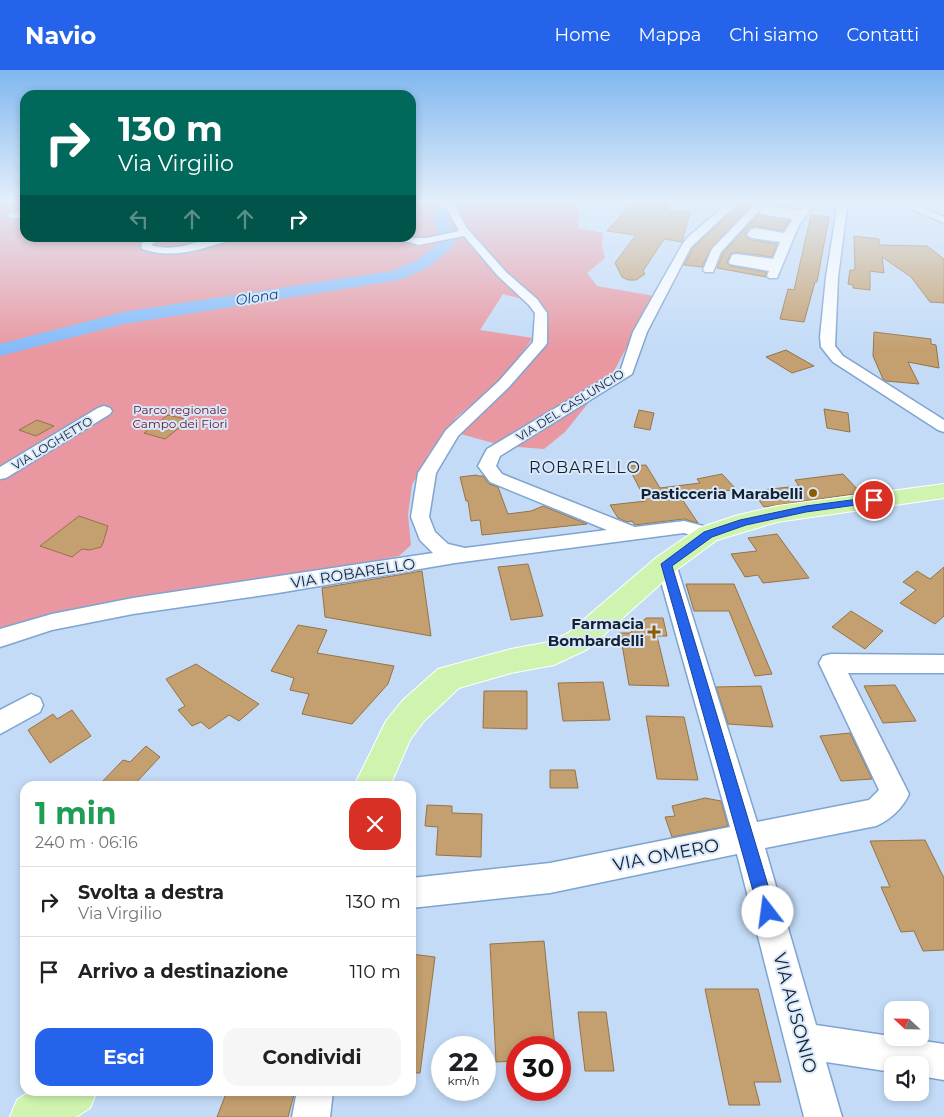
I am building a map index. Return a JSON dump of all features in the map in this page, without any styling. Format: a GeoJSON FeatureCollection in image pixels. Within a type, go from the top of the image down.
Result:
{"type":"FeatureCollection","features":[{"type":"Feature","properties":{"kind":"main road"},"geometry":{"type":"LineString","coordinates":[[374,781],[398,730],[413,711],[449,678],[511,661],[554,653],[578,642],[666,564],[708,534],[744,522],[777,514],[944,491]]}},
{"type":"Feature","properties":{"kind":"main road"},"geometry":{"type":"LineString","coordinates":[[34,1117],[66,1096]]}},
{"type":"Feature","properties":{"kind":"street"},"geometry":{"type":"LineString","coordinates":[[465,555],[441,549],[427,534],[420,517],[427,473],[452,433],[504,384],[540,343],[541,313],[533,302],[480,252]]}},
{"type":"Feature","properties":{"kind":"street","name":"VIA DEL CASLUNCIO"},"geometry":{"type":"LineString","coordinates":[[634,534],[496,478],[487,466],[493,453],[627,371],[640,332],[683,252]]}},
{"type":"Feature","properties":{"kind":"street"},"geometry":{"type":"LineString","coordinates":[[710,270],[716,252]]}},
{"type":"Feature","properties":{"kind":"street"},"geometry":{"type":"LineString","coordinates":[[755,263],[775,269],[782,252]]}},
{"type":"Feature","properties":{"kind":"street"},"geometry":{"type":"LineString","coordinates":[[825,252],[822,265],[835,267]]}},
{"type":"Feature","properties":{"kind":"street"},"geometry":{"type":"LineString","coordinates":[[835,252],[835,267],[832,277],[828,318],[828,347],[838,360],[944,426]]}},
{"type":"Feature","properties":{"kind":"street","name":"VIA LOGHETTO"},"geometry":{"type":"LineString","coordinates":[[0,474],[104,411]]}},
{"type":"Feature","properties":{"kind":"street","name":"VIA ROBARELLO"},"geometry":{"type":"LineString","coordinates":[[0,638],[52,622],[133,606],[465,555],[684,527],[708,534]]}},
{"type":"Feature","properties":{"kind":"street","name":"VIA AUSONIO"},"geometry":{"type":"LineString","coordinates":[[666,564],[748,839],[823,1117]]}},
{"type":"Feature","properties":{"kind":"street","name":"VIA OMERO"},"geometry":{"type":"LineString","coordinates":[[416,891],[550,878],[876,812],[895,794],[831,663],[944,664]]}},
{"type":"Feature","properties":{"kind":"street"},"geometry":{"type":"LineString","coordinates":[[0,723],[31,705]]}},
{"type":"Feature","properties":{"kind":"street"},"geometry":{"type":"LineString","coordinates":[[802,1041],[944,1062]]}},
{"type":"Feature","properties":{"kind":"street"},"geometry":{"type":"LineString","coordinates":[[311,1117],[314,1096]]}},
{"type":"Feature","properties":{"kind":"green space","name":"Parco regionale Campo dei Fiori"},"geometry":{"type":"Polygon","coordinates":[[[0,252],[604,252],[605,258],[587,273],[597,286],[654,296],[614,371],[565,432],[544,449],[504,446],[457,433],[546,343],[539,319],[525,300],[503,294],[480,330],[533,338],[502,379],[457,417],[429,453],[412,485],[408,515],[411,545],[399,556],[0,633],[0,252]]]}},
{"type":"Feature","properties":{"kind":"building"},"geometry":{"type":"Polygon","coordinates":[[[623,252],[656,252],[643,271],[645,274],[636,280],[628,280],[622,277],[615,263],[623,252]]]}},
{"type":"Feature","properties":{"kind":"building"},"geometry":{"type":"Polygon","coordinates":[[[691,252],[709,252],[702,267],[684,265],[691,252]]]}},
{"type":"Feature","properties":{"kind":"building"},"geometry":{"type":"Polygon","coordinates":[[[724,252],[774,252],[772,257],[736,252],[730,254],[727,263],[730,266],[766,272],[766,277],[717,268],[724,252]]]}},
{"type":"Feature","properties":{"kind":"building"},"geometry":{"type":"Polygon","coordinates":[[[803,252],[823,252],[817,282],[815,282],[804,322],[780,319],[788,289],[794,290],[803,252]]]}},
{"type":"Feature","properties":{"kind":"building"},"geometry":{"type":"Polygon","coordinates":[[[854,252],[935,252],[944,259],[944,303],[930,302],[911,277],[882,257],[884,273],[870,271],[870,290],[853,288],[853,285],[848,284],[850,270],[855,270],[854,252]]]}},
{"type":"Feature","properties":{"kind":"building"},"geometry":{"type":"Polygon","coordinates":[[[874,332],[931,339],[931,344],[936,345],[939,368],[908,362],[919,384],[886,381],[883,379],[873,356],[874,332]]]}},
{"type":"Feature","properties":{"kind":"building"},"geometry":{"type":"Polygon","coordinates":[[[786,350],[814,366],[792,373],[766,357],[786,350]]]}},
{"type":"Feature","properties":{"kind":"building"},"geometry":{"type":"Polygon","coordinates":[[[824,409],[848,413],[850,432],[827,428],[824,409]]]}},
{"type":"Feature","properties":{"kind":"building"},"geometry":{"type":"Polygon","coordinates":[[[639,410],[654,413],[650,430],[634,427],[639,410]]]}},
{"type":"Feature","properties":{"kind":"building"},"geometry":{"type":"Polygon","coordinates":[[[168,415],[189,420],[165,439],[144,433],[168,415]]]}},
{"type":"Feature","properties":{"kind":"building"},"geometry":{"type":"Polygon","coordinates":[[[37,420],[54,426],[36,436],[19,430],[37,420]]]}},
{"type":"Feature","properties":{"kind":"building"},"geometry":{"type":"Polygon","coordinates":[[[646,465],[660,488],[700,483],[697,479],[722,474],[736,489],[682,499],[698,523],[684,519],[635,525],[632,521],[627,522],[618,518],[610,505],[646,501],[628,466],[646,465]]]}},
{"type":"Feature","properties":{"kind":"building"},"geometry":{"type":"Polygon","coordinates":[[[843,474],[861,493],[764,507],[752,491],[799,486],[795,480],[843,474]]]}},
{"type":"Feature","properties":{"kind":"building"},"geometry":{"type":"Polygon","coordinates":[[[483,476],[489,484],[498,487],[508,514],[531,511],[543,506],[587,524],[482,535],[480,520],[471,521],[468,501],[466,501],[460,477],[483,476]]]}},
{"type":"Feature","properties":{"kind":"building"},"geometry":{"type":"Polygon","coordinates":[[[79,516],[108,526],[101,547],[90,550],[82,549],[72,557],[40,546],[79,516]]]}},
{"type":"Feature","properties":{"kind":"building"},"geometry":{"type":"Polygon","coordinates":[[[777,534],[809,578],[763,583],[758,575],[745,577],[731,554],[757,551],[748,538],[777,534]]]}},
{"type":"Feature","properties":{"kind":"building"},"geometry":{"type":"Polygon","coordinates":[[[528,564],[543,616],[511,620],[498,567],[528,564]]]}},
{"type":"Feature","properties":{"kind":"building"},"geometry":{"type":"Polygon","coordinates":[[[944,567],[944,616],[935,624],[900,603],[916,590],[903,582],[917,571],[930,579],[944,567]]]}},
{"type":"Feature","properties":{"kind":"building"},"geometry":{"type":"Polygon","coordinates":[[[422,571],[431,636],[325,617],[322,588],[422,571]]]}},
{"type":"Feature","properties":{"kind":"building"},"geometry":{"type":"Polygon","coordinates":[[[686,584],[734,584],[772,674],[755,676],[729,611],[694,611],[686,584]]]}},
{"type":"Feature","properties":{"kind":"building"},"geometry":{"type":"Polygon","coordinates":[[[851,611],[883,631],[865,649],[832,627],[851,611]]]}},
{"type":"Feature","properties":{"kind":"building"},"geometry":{"type":"Polygon","coordinates":[[[646,618],[663,618],[667,636],[657,636],[669,686],[629,685],[620,633],[630,633],[646,618]]]}},
{"type":"Feature","properties":{"kind":"building"},"geometry":{"type":"Polygon","coordinates":[[[298,625],[327,630],[317,653],[394,666],[388,684],[352,724],[302,714],[309,694],[290,690],[294,678],[271,671],[298,625]]]}},
{"type":"Feature","properties":{"kind":"building"},"geometry":{"type":"Polygon","coordinates":[[[196,664],[259,704],[239,721],[229,715],[209,729],[201,722],[192,726],[178,710],[185,706],[166,679],[196,664]]]}},
{"type":"Feature","properties":{"kind":"building"},"geometry":{"type":"Polygon","coordinates":[[[603,682],[610,720],[563,721],[558,683],[603,682]]]}},
{"type":"Feature","properties":{"kind":"building"},"geometry":{"type":"Polygon","coordinates":[[[895,685],[916,721],[883,723],[864,686],[895,685]]]}},
{"type":"Feature","properties":{"kind":"building"},"geometry":{"type":"Polygon","coordinates":[[[761,686],[773,727],[728,724],[716,687],[761,686]]]}},
{"type":"Feature","properties":{"kind":"building"},"geometry":{"type":"Polygon","coordinates":[[[484,691],[527,691],[527,729],[483,728],[484,691]]]}},
{"type":"Feature","properties":{"kind":"building"},"geometry":{"type":"Polygon","coordinates":[[[72,710],[91,736],[50,763],[28,730],[53,714],[57,719],[72,710]]]}},
{"type":"Feature","properties":{"kind":"building"},"geometry":{"type":"Polygon","coordinates":[[[646,716],[684,717],[698,780],[657,779],[646,716]]]}},
{"type":"Feature","properties":{"kind":"building"},"geometry":{"type":"Polygon","coordinates":[[[850,733],[872,779],[841,781],[820,736],[850,733]]]}},
{"type":"Feature","properties":{"kind":"building"},"geometry":{"type":"Polygon","coordinates":[[[146,746],[160,757],[138,781],[103,781],[123,760],[130,762],[146,746]]]}},
{"type":"Feature","properties":{"kind":"building"},"geometry":{"type":"Polygon","coordinates":[[[550,770],[575,770],[578,788],[550,788],[550,770]]]}},
{"type":"Feature","properties":{"kind":"building"},"geometry":{"type":"Polygon","coordinates":[[[705,798],[721,801],[728,826],[672,837],[665,817],[675,816],[672,806],[705,798]]]}},
{"type":"Feature","properties":{"kind":"building"},"geometry":{"type":"Polygon","coordinates":[[[427,805],[452,806],[452,813],[482,814],[481,857],[436,855],[438,827],[425,826],[427,805]]]}},
{"type":"Feature","properties":{"kind":"building"},"geometry":{"type":"Polygon","coordinates":[[[925,840],[944,878],[944,950],[923,951],[914,931],[901,932],[881,887],[890,887],[870,841],[925,840]]]}},
{"type":"Feature","properties":{"kind":"building"},"geometry":{"type":"Polygon","coordinates":[[[544,941],[554,1036],[506,1036],[506,1062],[496,1062],[490,944],[544,941]]]}},
{"type":"Feature","properties":{"kind":"building"},"geometry":{"type":"Polygon","coordinates":[[[416,955],[435,957],[420,1073],[416,1073],[416,955]]]}},
{"type":"Feature","properties":{"kind":"building"},"geometry":{"type":"Polygon","coordinates":[[[705,989],[758,989],[781,1082],[754,1082],[760,1105],[729,1105],[705,989]]]}},
{"type":"Feature","properties":{"kind":"building"},"geometry":{"type":"Polygon","coordinates":[[[578,1012],[606,1012],[614,1071],[585,1071],[578,1012]]]}},
{"type":"Feature","properties":{"kind":"building"},"geometry":{"type":"Polygon","coordinates":[[[225,1096],[294,1096],[288,1117],[217,1117],[225,1096]]]}},
{"type":"Feature","properties":{"kind":"waterway","name":"Olona"},"geometry":{"type":"LineString","coordinates":[[0,350],[123,318],[394,276],[423,263],[438,252]]}},
{"type":"Feature","properties":{"kind":"place","name":"Pasticceria Marabelli"},"geometry":{"type":"Point","coordinates":[813,493]}},
{"type":"Feature","properties":{"kind":"place","name":"Farmacia Bombardelli"},"geometry":{"type":"Point","coordinates":[654,632]}},
{"type":"Feature","properties":{"kind":"district","name":"ROBARELLO"},"geometry":{"type":"Point","coordinates":[585,467]}},
{"type":"Feature","properties":{"kind":"route"},"geometry":{"type":"LineString","coordinates":[[768,912],[666,564],[708,534],[744,522],[821,506],[874,500]]}}]}
